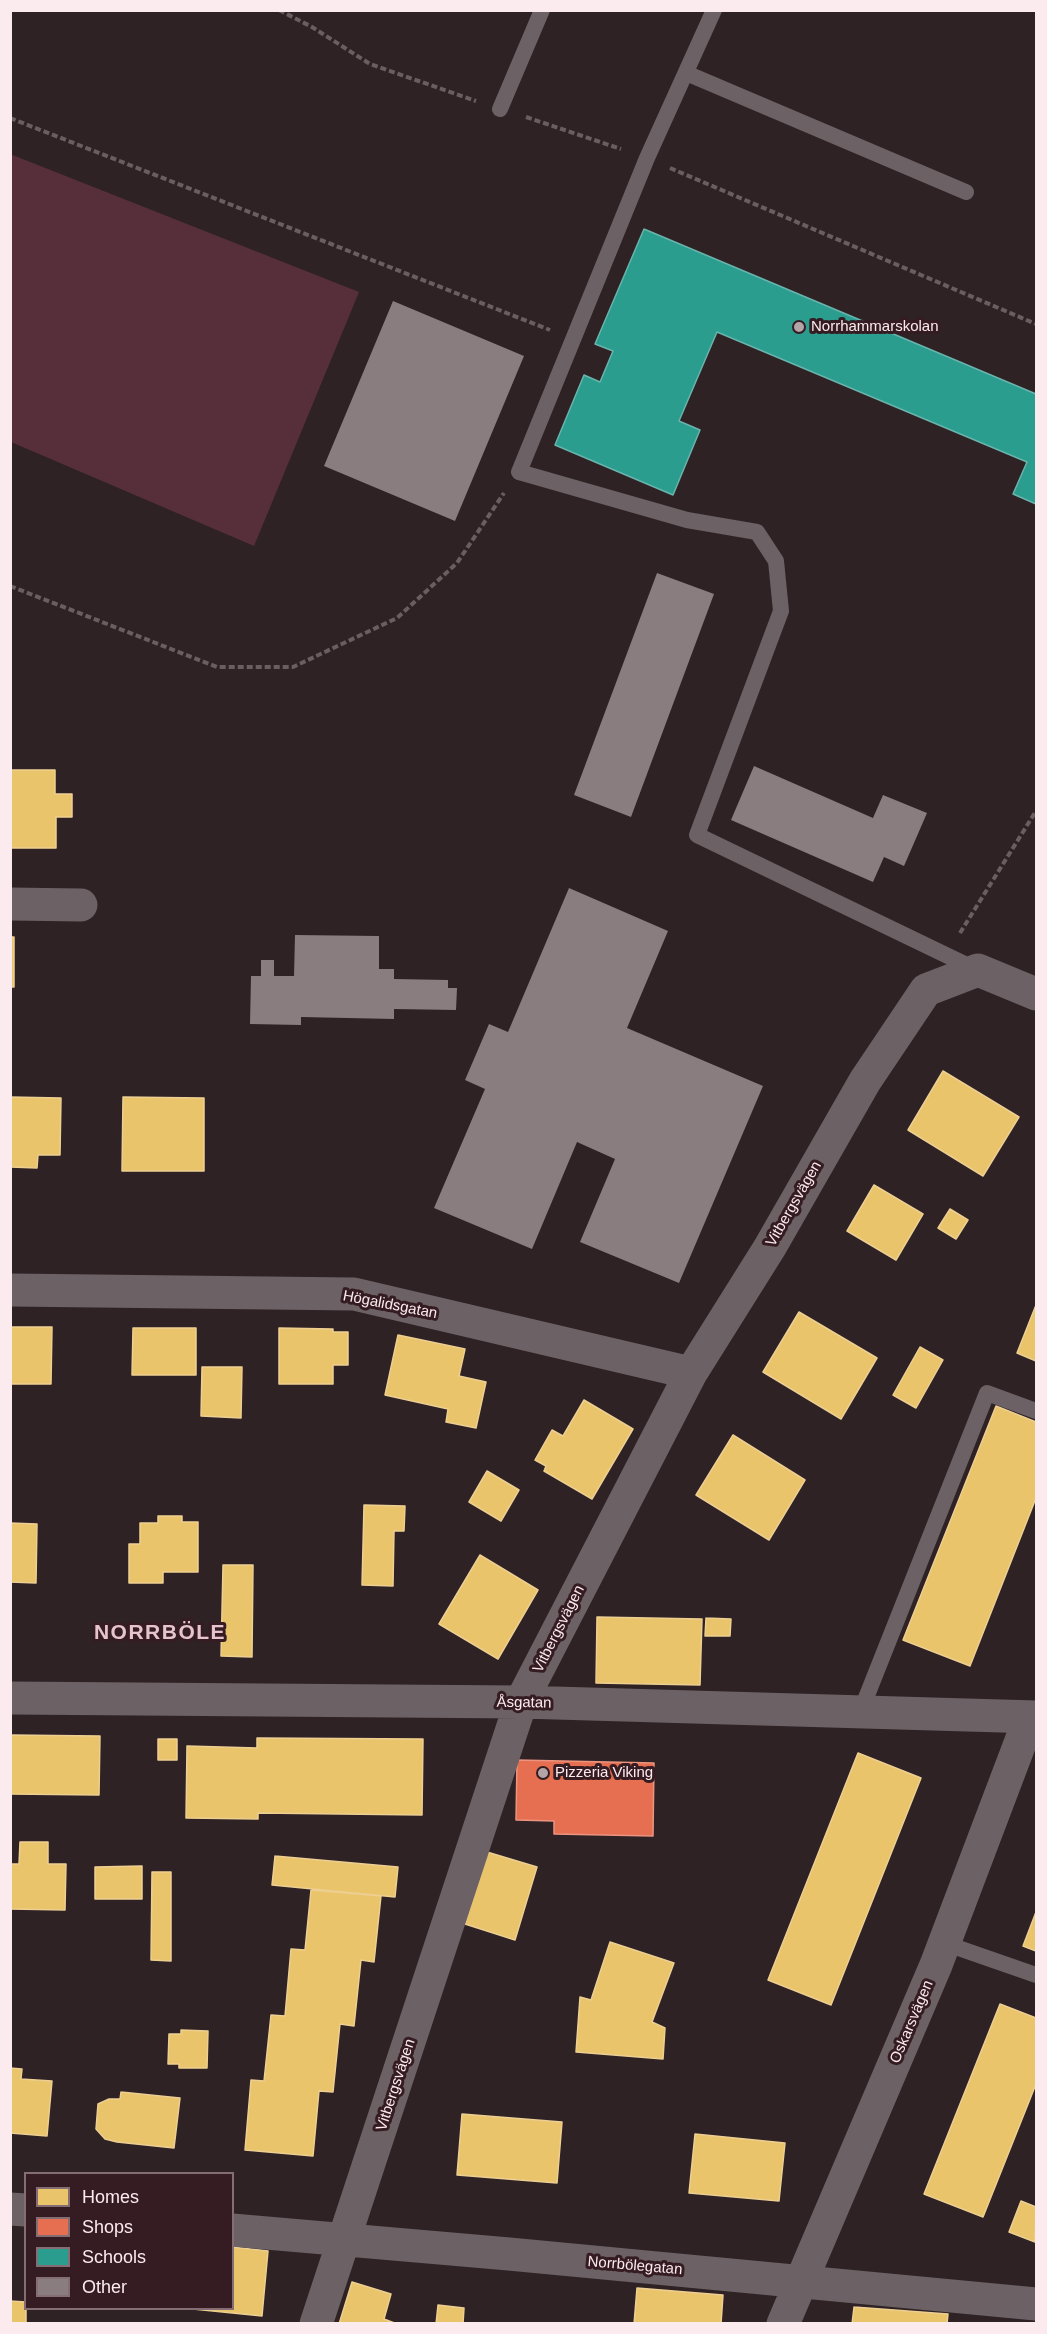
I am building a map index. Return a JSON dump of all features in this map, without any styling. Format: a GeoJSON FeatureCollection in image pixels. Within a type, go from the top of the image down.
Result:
{"type":"FeatureCollection","features":[{"type":"Feature","properties":{"kind":"street"},"geometry":{"type":"LineString","coordinates":[[10,904],[81,905]]}},
{"type":"Feature","properties":{"kind":"street","name":"Vitbergsvägen"},"geometry":{"type":"LineString","coordinates":[[316,2324],[521,1702],[691,1373],[770,1247],[865,1081],[926,990],[978,970]]}},
{"type":"Feature","properties":{"kind":"street"},"geometry":{"type":"LineString","coordinates":[[978,970],[1036,994]]}},
{"type":"Feature","properties":{"kind":"street","name":"Högalidsgatan"},"geometry":{"type":"LineString","coordinates":[[10,1290],[354,1294],[691,1373]]}},
{"type":"Feature","properties":{"kind":"street","name":"Åsgatan"},"geometry":{"type":"LineString","coordinates":[[10,1698],[521,1702],[1033,1717]]}},
{"type":"Feature","properties":{"kind":"street","name":"Oskarsvägen"},"geometry":{"type":"LineString","coordinates":[[783,2324],[944,1943],[1033,1717]]}},
{"type":"Feature","properties":{"kind":"street","name":"Norrbölegatan"},"geometry":{"type":"LineString","coordinates":[[234,2230],[1036,2304]]}},
{"type":"Feature","properties":{"kind":"lane"},"geometry":{"type":"LineString","coordinates":[[500,109],[542,10]]}},
{"type":"Feature","properties":{"kind":"lane"},"geometry":{"type":"LineString","coordinates":[[714,10],[647,158],[519,472],[687,520],[757,532],[776,561],[782,611],[697,835],[978,970]]}},
{"type":"Feature","properties":{"kind":"lane"},"geometry":{"type":"LineString","coordinates":[[686,73],[966,192]]}},
{"type":"Feature","properties":{"kind":"lane"},"geometry":{"type":"LineString","coordinates":[[860,1713],[987,1393],[1036,1411]]}},
{"type":"Feature","properties":{"kind":"lane"},"geometry":{"type":"LineString","coordinates":[[944,1943],[1036,1975]]}},
{"type":"Feature","properties":{"kind":"path"},"geometry":{"type":"LineString","coordinates":[[10,118],[573,339]]}},
{"type":"Feature","properties":{"kind":"path"},"geometry":{"type":"LineString","coordinates":[[10,586],[217,667],[293,667],[397,618],[457,563],[519,472]]}},
{"type":"Feature","properties":{"kind":"path"},"geometry":{"type":"LineString","coordinates":[[954,943],[1036,811]]}},
{"type":"Feature","properties":{"kind":"shaded area"},"geometry":{"type":"Polygon","coordinates":[[[10,154],[359,292],[254,546],[11,442],[10,154]]]}},
{"type":"Feature","properties":{"kind":"building: Homes"},"geometry":{"type":"Polygon","coordinates":[[[10,770],[55,770],[55,794],[72,794],[72,817],[56,817],[56,848],[10,848],[10,770]]]}},
{"type":"Feature","properties":{"kind":"building: Homes"},"geometry":{"type":"Polygon","coordinates":[[[10,937],[14,937],[14,987],[10,987],[10,937]]]}},
{"type":"Feature","properties":{"kind":"building: Homes"},"geometry":{"type":"Polygon","coordinates":[[[943,1071],[1019,1117],[983,1176],[908,1130],[943,1071]]]}},
{"type":"Feature","properties":{"kind":"building: Homes"},"geometry":{"type":"Polygon","coordinates":[[[10,1097],[61,1098],[60,1155],[38,1155],[37,1168],[10,1167],[10,1097]]]}},
{"type":"Feature","properties":{"kind":"building: Homes"},"geometry":{"type":"Polygon","coordinates":[[[123,1097],[204,1098],[204,1171],[122,1171],[123,1097]]]}},
{"type":"Feature","properties":{"kind":"building: Homes"},"geometry":{"type":"Polygon","coordinates":[[[874,1185],[923,1214],[896,1260],[847,1231],[874,1185]]]}},
{"type":"Feature","properties":{"kind":"building: Homes"},"geometry":{"type":"Polygon","coordinates":[[[950,1209],[968,1220],[956,1239],[938,1228],[950,1209]]]}},
{"type":"Feature","properties":{"kind":"building: Homes"},"geometry":{"type":"Polygon","coordinates":[[[1036,1305],[1036,1361],[1017,1353],[1036,1305]]]}},
{"type":"Feature","properties":{"kind":"building: Homes"},"geometry":{"type":"Polygon","coordinates":[[[799,1312],[877,1358],[841,1419],[763,1372],[799,1312]]]}},
{"type":"Feature","properties":{"kind":"building: Homes"},"geometry":{"type":"Polygon","coordinates":[[[10,1327],[52,1327],[51,1384],[10,1384],[10,1327]]]}},
{"type":"Feature","properties":{"kind":"building: Homes"},"geometry":{"type":"Polygon","coordinates":[[[133,1328],[196,1328],[196,1375],[132,1375],[133,1328]]]}},
{"type":"Feature","properties":{"kind":"building: Homes"},"geometry":{"type":"Polygon","coordinates":[[[279,1328],[333,1329],[333,1332],[348,1332],[348,1365],[333,1365],[333,1384],[279,1384],[279,1328]]]}},
{"type":"Feature","properties":{"kind":"building: Homes"},"geometry":{"type":"Polygon","coordinates":[[[398,1335],[465,1349],[459,1376],[486,1382],[476,1428],[446,1422],[448,1409],[385,1395],[398,1335]]]}},
{"type":"Feature","properties":{"kind":"building: Homes"},"geometry":{"type":"Polygon","coordinates":[[[920,1347],[943,1360],[916,1408],[893,1395],[920,1347]]]}},
{"type":"Feature","properties":{"kind":"building: Homes"},"geometry":{"type":"Polygon","coordinates":[[[202,1367],[242,1367],[241,1418],[201,1416],[202,1367]]]}},
{"type":"Feature","properties":{"kind":"building: Homes"},"geometry":{"type":"Polygon","coordinates":[[[584,1400],[633,1429],[592,1499],[544,1471],[546,1466],[535,1460],[552,1430],[563,1436],[584,1400]]]}},
{"type":"Feature","properties":{"kind":"building: Homes"},"geometry":{"type":"Polygon","coordinates":[[[996,1406],[1036,1422],[1036,1498],[970,1666],[903,1640],[996,1406]]]}},
{"type":"Feature","properties":{"kind":"building: Homes"},"geometry":{"type":"Polygon","coordinates":[[[733,1435],[805,1480],[769,1540],[696,1495],[733,1435]]]}},
{"type":"Feature","properties":{"kind":"building: Homes"},"geometry":{"type":"Polygon","coordinates":[[[487,1471],[519,1490],[501,1521],[469,1502],[487,1471]]]}},
{"type":"Feature","properties":{"kind":"building: Homes"},"geometry":{"type":"Polygon","coordinates":[[[364,1505],[405,1506],[404,1531],[394,1531],[393,1586],[362,1585],[364,1505]]]}},
{"type":"Feature","properties":{"kind":"building: Homes"},"geometry":{"type":"Polygon","coordinates":[[[158,1516],[182,1516],[182,1522],[198,1522],[198,1572],[163,1572],[163,1583],[129,1583],[129,1544],[140,1544],[140,1523],[158,1523],[158,1516]]]}},
{"type":"Feature","properties":{"kind":"building: Homes"},"geometry":{"type":"Polygon","coordinates":[[[10,1523],[37,1524],[36,1583],[10,1582],[10,1523]]]}},
{"type":"Feature","properties":{"kind":"building: Homes"},"geometry":{"type":"Polygon","coordinates":[[[480,1555],[538,1590],[498,1659],[439,1624],[480,1555]]]}},
{"type":"Feature","properties":{"kind":"building: Homes"},"geometry":{"type":"Polygon","coordinates":[[[223,1565],[253,1565],[252,1657],[221,1656],[223,1565]]]}},
{"type":"Feature","properties":{"kind":"building: Homes"},"geometry":{"type":"Polygon","coordinates":[[[597,1617],[702,1619],[700,1685],[596,1683],[597,1617]]]}},
{"type":"Feature","properties":{"kind":"building: Homes"},"geometry":{"type":"Polygon","coordinates":[[[706,1618],[731,1619],[730,1636],[705,1636],[706,1618]]]}},
{"type":"Feature","properties":{"kind":"building: Homes"},"geometry":{"type":"Polygon","coordinates":[[[10,1735],[100,1736],[99,1795],[10,1794],[10,1735]]]}},
{"type":"Feature","properties":{"kind":"building: Homes"},"geometry":{"type":"Polygon","coordinates":[[[257,1738],[423,1739],[422,1815],[258,1813],[258,1819],[186,1818],[187,1746],[257,1748],[257,1738]]]}},
{"type":"Feature","properties":{"kind":"building: Homes"},"geometry":{"type":"Polygon","coordinates":[[[158,1739],[177,1739],[177,1760],[158,1760],[158,1739]]]}},
{"type":"Feature","properties":{"kind":"building: Homes"},"geometry":{"type":"Polygon","coordinates":[[[858,1753],[921,1778],[831,2005],[768,1980],[858,1753]]]}},
{"type":"Feature","properties":{"kind":"building: Homes"},"geometry":{"type":"Polygon","coordinates":[[[20,1842],[48,1842],[48,1864],[66,1864],[65,1910],[10,1909],[10,1864],[19,1864],[20,1842]]]}},
{"type":"Feature","properties":{"kind":"building: Homes"},"geometry":{"type":"Polygon","coordinates":[[[487,1852],[537,1867],[515,1940],[465,1924],[487,1852]]]}},
{"type":"Feature","properties":{"kind":"building: Homes"},"geometry":{"type":"Polygon","coordinates":[[[275,1856],[398,1867],[395,1897],[272,1885],[275,1856]]]}},
{"type":"Feature","properties":{"kind":"building: Homes"},"geometry":{"type":"Polygon","coordinates":[[[142,1866],[142,1899],[95,1899],[95,1867],[142,1866]]]}},
{"type":"Feature","properties":{"kind":"building: Homes"},"geometry":{"type":"Polygon","coordinates":[[[152,1872],[171,1872],[171,1961],[151,1960],[152,1872]]]}},
{"type":"Feature","properties":{"kind":"building: Homes"},"geometry":{"type":"Polygon","coordinates":[[[311,1890],[381,1896],[374,1962],[361,1960],[354,2026],[340,2024],[333,2092],[319,2091],[313,2156],[245,2150],[251,2080],[264,2081],[271,2015],[285,2016],[291,1949],[305,1950],[311,1890]]]}},
{"type":"Feature","properties":{"kind":"building: Homes"},"geometry":{"type":"Polygon","coordinates":[[[1036,1912],[1036,1951],[1023,1946],[1036,1912]]]}},
{"type":"Feature","properties":{"kind":"building: Homes"},"geometry":{"type":"Polygon","coordinates":[[[610,1942],[674,1963],[652,2022],[665,2028],[663,2059],[576,2052],[580,1997],[591,2000],[610,1942]]]}},
{"type":"Feature","properties":{"kind":"building: Homes"},"geometry":{"type":"Polygon","coordinates":[[[1000,2004],[1036,2018],[1036,2084],[983,2217],[924,2194],[1000,2004]]]}},
{"type":"Feature","properties":{"kind":"building: Homes"},"geometry":{"type":"Polygon","coordinates":[[[181,2030],[208,2031],[207,2068],[179,2068],[179,2064],[168,2064],[169,2034],[181,2034],[181,2030]]]}},
{"type":"Feature","properties":{"kind":"building: Homes"},"geometry":{"type":"Polygon","coordinates":[[[10,2068],[22,2069],[21,2079],[52,2081],[47,2136],[10,2133],[10,2068]]]}},
{"type":"Feature","properties":{"kind":"building: Homes"},"geometry":{"type":"Polygon","coordinates":[[[121,2092],[180,2098],[174,2148],[105,2139],[96,2129],[98,2104],[109,2099],[120,2099],[121,2092]]]}},
{"type":"Feature","properties":{"kind":"building: Homes"},"geometry":{"type":"Polygon","coordinates":[[[462,2114],[562,2122],[557,2183],[457,2175],[462,2114]]]}},
{"type":"Feature","properties":{"kind":"building: Homes"},"geometry":{"type":"Polygon","coordinates":[[[695,2134],[785,2143],[779,2201],[689,2193],[695,2134]]]}},
{"type":"Feature","properties":{"kind":"building: Homes"},"geometry":{"type":"Polygon","coordinates":[[[1021,2201],[1036,2207],[1035,2242],[1009,2232],[1021,2201]]]}},
{"type":"Feature","properties":{"kind":"building: Homes"},"geometry":{"type":"Polygon","coordinates":[[[234,2247],[268,2251],[262,2316],[203,2310],[234,2310],[234,2247]]]}},
{"type":"Feature","properties":{"kind":"building: Homes"},"geometry":{"type":"Polygon","coordinates":[[[352,2282],[391,2294],[384,2319],[397,2324],[339,2324],[352,2282]]]}},
{"type":"Feature","properties":{"kind":"building: Homes"},"geometry":{"type":"Polygon","coordinates":[[[637,2288],[723,2295],[721,2324],[634,2324],[637,2288]]]}},
{"type":"Feature","properties":{"kind":"building: Homes"},"geometry":{"type":"Polygon","coordinates":[[[10,2301],[24,2302],[26,2324],[10,2324],[10,2301]]]}},
{"type":"Feature","properties":{"kind":"building: Homes"},"geometry":{"type":"Polygon","coordinates":[[[438,2305],[464,2308],[463,2324],[436,2324],[438,2305]]]}},
{"type":"Feature","properties":{"kind":"building: Homes"},"geometry":{"type":"Polygon","coordinates":[[[854,2307],[948,2314],[947,2324],[852,2324],[854,2307]]]}},
{"type":"Feature","properties":{"kind":"building: Shops"},"geometry":{"type":"Polygon","coordinates":[[[517,1760],[654,1763],[653,1836],[554,1834],[554,1821],[516,1820],[517,1760]]]}},
{"type":"Feature","properties":{"kind":"building: Schools"},"geometry":{"type":"Polygon","coordinates":[[[644,229],[1036,394],[1036,504],[1013,494],[1027,462],[717,332],[679,421],[700,430],[673,495],[555,445],[584,375],[600,382],[613,351],[595,344],[644,229]]]}},
{"type":"Feature","properties":{"kind":"building: Other"},"geometry":{"type":"Polygon","coordinates":[[[393,301],[524,356],[455,521],[324,466],[393,301]]]}},
{"type":"Feature","properties":{"kind":"building: Other"},"geometry":{"type":"Polygon","coordinates":[[[657,573],[714,594],[631,817],[574,795],[657,573]]]}},
{"type":"Feature","properties":{"kind":"building: Other"},"geometry":{"type":"Polygon","coordinates":[[[754,766],[873,818],[883,795],[927,813],[904,866],[884,857],[873,882],[731,820],[754,766]]]}},
{"type":"Feature","properties":{"kind":"building: Other"},"geometry":{"type":"Polygon","coordinates":[[[569,888],[668,931],[627,1028],[763,1086],[679,1283],[580,1242],[615,1159],[577,1142],[532,1249],[434,1208],[485,1089],[465,1080],[489,1024],[508,1032],[569,888]]]}},
{"type":"Feature","properties":{"kind":"building: Other"},"geometry":{"type":"Polygon","coordinates":[[[295,935],[379,936],[379,969],[394,969],[394,979],[448,980],[448,988],[457,988],[456,1010],[394,1009],[394,1019],[301,1017],[301,1025],[250,1024],[251,976],[261,976],[261,960],[274,960],[274,976],[294,976],[295,935]]]}},
{"type":"Feature","properties":{"kind":"place","name":"Norrhammarskolan"},"geometry":{"type":"Point","coordinates":[799,327]}},
{"type":"Feature","properties":{"kind":"place","name":"Pizzeria Viking"},"geometry":{"type":"Point","coordinates":[543,1773]}},
{"type":"Feature","properties":{"kind":"district","name":"NORRBÖLE"},"geometry":{"type":"Point","coordinates":[160,1633]}}]}
